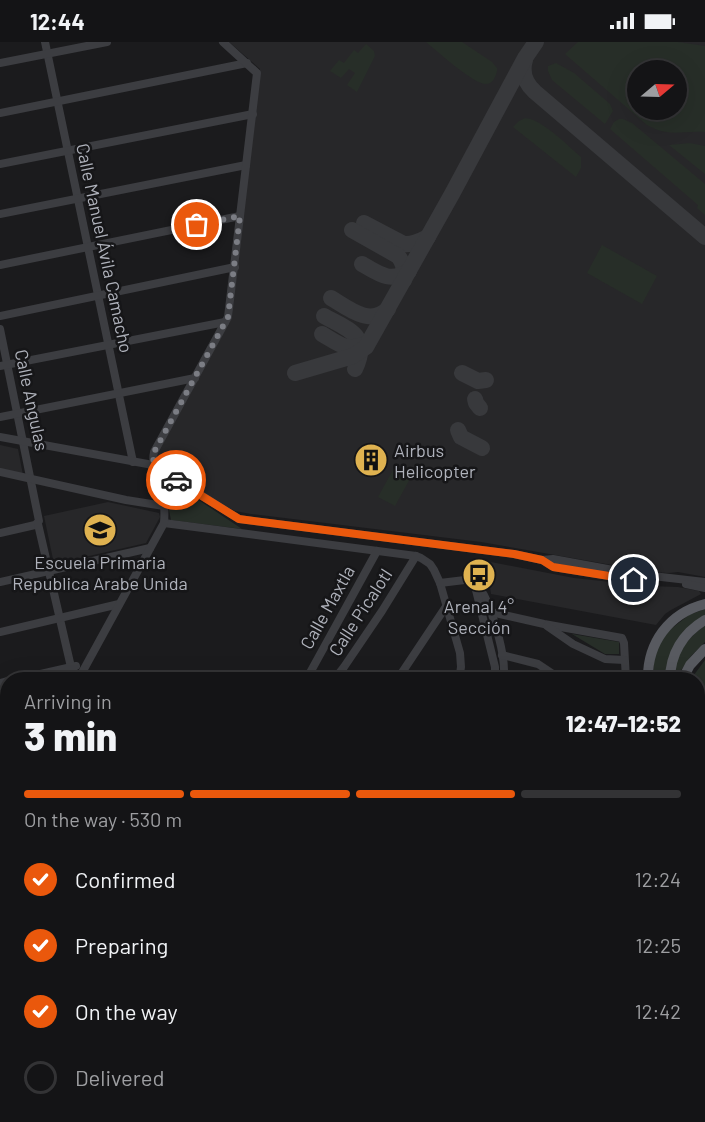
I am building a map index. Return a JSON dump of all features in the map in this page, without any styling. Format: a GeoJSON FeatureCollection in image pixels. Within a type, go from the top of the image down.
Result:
{"type":"FeatureCollection","features":[{"type":"Feature","properties":{"kind":"main road"},"geometry":{"type":"LineString","coordinates":[[648,672],[649,659],[655,642],[670,622],[684,612],[705,604]]}},
{"type":"Feature","properties":{"kind":"main road"},"geometry":{"type":"LineString","coordinates":[[670,672],[672,660],[682,640],[705,620]]}},
{"type":"Feature","properties":{"kind":"main road"},"geometry":{"type":"LineString","coordinates":[[686,672],[705,649]]}},
{"type":"Feature","properties":{"kind":"street","name":"Calle Manuel Ávila Camacho"},"geometry":{"type":"LineString","coordinates":[[45,42],[133,462]]}},
{"type":"Feature","properties":{"kind":"street"},"geometry":{"type":"LineString","coordinates":[[0,63],[107,42]]}},
{"type":"Feature","properties":{"kind":"street"},"geometry":{"type":"LineString","coordinates":[[81,672],[164,524],[164,506],[153,465],[154,452],[229,312],[257,73],[223,42]]}},
{"type":"Feature","properties":{"kind":"street"},"geometry":{"type":"LineString","coordinates":[[0,113],[247,63]]}},
{"type":"Feature","properties":{"kind":"street"},"geometry":{"type":"LineString","coordinates":[[0,164],[253,114]]}},
{"type":"Feature","properties":{"kind":"street"},"geometry":{"type":"LineString","coordinates":[[0,214],[246,165]]}},
{"type":"Feature","properties":{"kind":"street"},"geometry":{"type":"LineString","coordinates":[[0,265],[240,216]]}},
{"type":"Feature","properties":{"kind":"street"},"geometry":{"type":"LineString","coordinates":[[0,316],[235,267]]}},
{"type":"Feature","properties":{"kind":"street"},"geometry":{"type":"LineString","coordinates":[[4,365],[225,322]]}},
{"type":"Feature","properties":{"kind":"street","name":"Calle Angulas"},"geometry":{"type":"LineString","coordinates":[[0,328],[4,365],[18,413],[31,479],[38,519],[35,525],[73,672]]}},
{"type":"Feature","properties":{"kind":"street"},"geometry":{"type":"LineString","coordinates":[[0,417],[195,378]]}},
{"type":"Feature","properties":{"kind":"street"},"geometry":{"type":"LineString","coordinates":[[0,437],[153,465],[239,519],[514,554],[542,560],[553,559],[635,574],[705,582]]}},
{"type":"Feature","properties":{"kind":"street"},"geometry":{"type":"LineString","coordinates":[[0,472],[126,500],[164,506]]}},
{"type":"Feature","properties":{"kind":"street"},"geometry":{"type":"LineString","coordinates":[[0,480],[18,476]]}},
{"type":"Feature","properties":{"kind":"street"},"geometry":{"type":"LineString","coordinates":[[164,524],[416,556],[425,560],[434,570],[447,605],[459,649],[460,672]]}},
{"type":"Feature","properties":{"kind":"street"},"geometry":{"type":"LineString","coordinates":[[0,533],[35,525]]}},
{"type":"Feature","properties":{"kind":"street"},"geometry":{"type":"LineString","coordinates":[[389,538],[391,528]]}},
{"type":"Feature","properties":{"kind":"street"},"geometry":{"type":"LineString","coordinates":[[0,582],[150,548]]}},
{"type":"Feature","properties":{"kind":"street","name":"Calle Maxtla"},"geometry":{"type":"LineString","coordinates":[[310,672],[377,551]]}},
{"type":"Feature","properties":{"kind":"street","name":"Calle Picalotl"},"geometry":{"type":"LineString","coordinates":[[340,672],[416,556]]}},
{"type":"Feature","properties":{"kind":"street"},"geometry":{"type":"LineString","coordinates":[[542,560],[553,567],[705,588]]}},
{"type":"Feature","properties":{"kind":"street"},"geometry":{"type":"LineString","coordinates":[[440,583],[473,579]]}},
{"type":"Feature","properties":{"kind":"street"},"geometry":{"type":"LineString","coordinates":[[473,579],[491,612],[502,654],[504,672]]}},
{"type":"Feature","properties":{"kind":"street"},"geometry":{"type":"LineString","coordinates":[[473,579],[495,672]]}},
{"type":"Feature","properties":{"kind":"street"},"geometry":{"type":"LineString","coordinates":[[0,632],[119,604]]}},
{"type":"Feature","properties":{"kind":"street"},"geometry":{"type":"LineString","coordinates":[[402,672],[447,605]]}},
{"type":"Feature","properties":{"kind":"street"},"geometry":{"type":"LineString","coordinates":[[491,612],[623,639],[625,672]]}},
{"type":"Feature","properties":{"kind":"street"},"geometry":{"type":"LineString","coordinates":[[544,624],[573,644],[604,659],[624,660]]}},
{"type":"Feature","properties":{"kind":"street"},"geometry":{"type":"LineString","coordinates":[[502,654],[538,664],[550,672]]}},
{"type":"Feature","properties":{"kind":"street"},"geometry":{"type":"LineString","coordinates":[[47,672],[85,665]]}},
{"type":"Feature","properties":{"kind":"shaded area"},"geometry":{"type":"Polygon","coordinates":[[[229,42],[705,42],[705,577],[678,572],[652,572],[481,542],[251,514],[235,511],[225,506],[160,467],[157,452],[232,317],[260,69],[229,42]]]}},
{"type":"Feature","properties":{"kind":"shaded area"},"geometry":{"type":"Polygon","coordinates":[[[426,42],[462,42],[492,62],[497,68],[495,77],[488,84],[480,83],[426,42]]]}},
{"type":"Feature","properties":{"kind":"shaded area"},"geometry":{"type":"Polygon","coordinates":[[[578,42],[678,42],[705,46],[705,132],[663,131],[647,125],[641,120],[687,120],[687,60],[627,60],[627,108],[565,54],[578,42]]]}},
{"type":"Feature","properties":{"kind":"shaded area"},"geometry":{"type":"Polygon","coordinates":[[[366,44],[374,51],[375,56],[357,92],[347,85],[355,73],[349,69],[341,78],[330,71],[339,60],[344,63],[354,50],[358,53],[366,44]]]}},
{"type":"Feature","properties":{"kind":"shaded area"},"geometry":{"type":"Polygon","coordinates":[[[556,63],[574,73],[610,104],[613,111],[605,124],[552,80],[548,66],[556,63]]]}},
{"type":"Feature","properties":{"kind":"shaded area"},"geometry":{"type":"Polygon","coordinates":[[[525,118],[547,128],[581,157],[581,168],[576,177],[513,127],[525,118]]]}},
{"type":"Feature","properties":{"kind":"shaded area"},"geometry":{"type":"Polygon","coordinates":[[[619,119],[632,123],[705,184],[705,215],[697,208],[698,205],[610,129],[619,119]]]}},
{"type":"Feature","properties":{"kind":"shaded area"},"geometry":{"type":"Polygon","coordinates":[[[690,143],[705,146],[705,174],[669,145],[690,143]]]}},
{"type":"Feature","properties":{"kind":"shaded area"},"geometry":{"type":"Polygon","coordinates":[[[602,245],[657,276],[642,304],[587,273],[602,245]]]}},
{"type":"Feature","properties":{"kind":"shaded area"},"geometry":{"type":"Polygon","coordinates":[[[0,445],[18,449],[23,475],[0,470],[0,445]]]}},
{"type":"Feature","properties":{"kind":"shaded area"},"geometry":{"type":"Polygon","coordinates":[[[394,468],[411,477],[395,506],[378,497],[394,468]]]}},
{"type":"Feature","properties":{"kind":"shaded area"},"geometry":{"type":"Polygon","coordinates":[[[169,485],[176,485],[242,529],[171,520],[166,496],[166,489],[169,485]]]}},
{"type":"Feature","properties":{"kind":"shaded area","name":"Escuela Primaria Republica Arabe Unida"},"geometry":{"type":"Polygon","coordinates":[[[108,502],[159,513],[160,517],[146,543],[54,564],[44,516],[108,502]]]}},
{"type":"Feature","properties":{"kind":"shaded area"},"geometry":{"type":"Polygon","coordinates":[[[486,561],[574,578],[678,587],[699,591],[701,594],[665,614],[656,625],[491,594],[486,561]]]}},
{"type":"Feature","properties":{"kind":"shaded area"},"geometry":{"type":"Polygon","coordinates":[[[705,609],[705,616],[700,618],[670,672],[653,672],[654,655],[667,632],[689,615],[705,609]]]}},
{"type":"Feature","properties":{"kind":"shaded area"},"geometry":{"type":"Polygon","coordinates":[[[705,624],[705,642],[680,672],[675,672],[679,654],[687,642],[705,624]]]}},
{"type":"Feature","properties":{"kind":"shaded area"},"geometry":{"type":"Polygon","coordinates":[[[572,634],[619,642],[619,654],[605,654],[572,634]]]}},
{"type":"Feature","properties":{"kind":"shaded area"},"geometry":{"type":"Polygon","coordinates":[[[705,660],[705,672],[696,672],[705,660]]]}},
{"type":"Feature","properties":{"kind":"taxiway"},"geometry":{"type":"LineString","coordinates":[[295,373],[353,356],[366,347],[525,58],[536,42]]}},
{"type":"Feature","properties":{"kind":"taxiway"},"geometry":{"type":"LineString","coordinates":[[525,60],[523,69],[525,78],[535,92],[705,237]]}},
{"type":"Feature","properties":{"kind":"taxiway"},"geometry":{"type":"LineString","coordinates":[[364,223],[404,244],[428,237]]}},
{"type":"Feature","properties":{"kind":"taxiway"},"geometry":{"type":"LineString","coordinates":[[352,230],[398,256],[404,267],[404,280]]}},
{"type":"Feature","properties":{"kind":"taxiway"},"geometry":{"type":"LineString","coordinates":[[362,264],[379,274],[390,277],[409,271]]}},
{"type":"Feature","properties":{"kind":"taxiway"},"geometry":{"type":"LineString","coordinates":[[331,298],[352,311],[367,316],[381,314],[388,309]]}},
{"type":"Feature","properties":{"kind":"taxiway"},"geometry":{"type":"LineString","coordinates":[[324,316],[349,330],[359,341],[359,358],[355,369]]}},
{"type":"Feature","properties":{"kind":"taxiway"},"geometry":{"type":"LineString","coordinates":[[322,334],[348,347],[366,344]]}},
{"type":"Feature","properties":{"kind":"taxiway"},"geometry":{"type":"LineString","coordinates":[[462,373],[478,381],[486,380]]}},
{"type":"Feature","properties":{"kind":"taxiway"},"geometry":{"type":"LineString","coordinates":[[475,399],[480,408]]}},
{"type":"Feature","properties":{"kind":"taxiway"},"geometry":{"type":"LineString","coordinates":[[458,430],[461,437],[482,448]]}},
{"type":"Feature","properties":{"kind":"way so far"},"geometry":{"type":"LineString","coordinates":[[176,480],[153,465],[154,452],[228,317],[240,216],[197,225]]}},
{"type":"Feature","properties":{"kind":"place","name":"Airbus Helicopter"},"geometry":{"type":"Point","coordinates":[371,460]}},
{"type":"Feature","properties":{"kind":"place","name":"Escuela Primaria Republica Arabe Unida"},"geometry":{"type":"Point","coordinates":[100,530]}},
{"type":"Feature","properties":{"kind":"place","name":"Arenal 4° Sección"},"geometry":{"type":"Point","coordinates":[479,575]}},
{"type":"Feature","properties":{"kind":"route"},"geometry":{"type":"LineString","coordinates":[[176,480],[239,519],[514,554],[542,560],[553,567],[634,580]]}}]}
